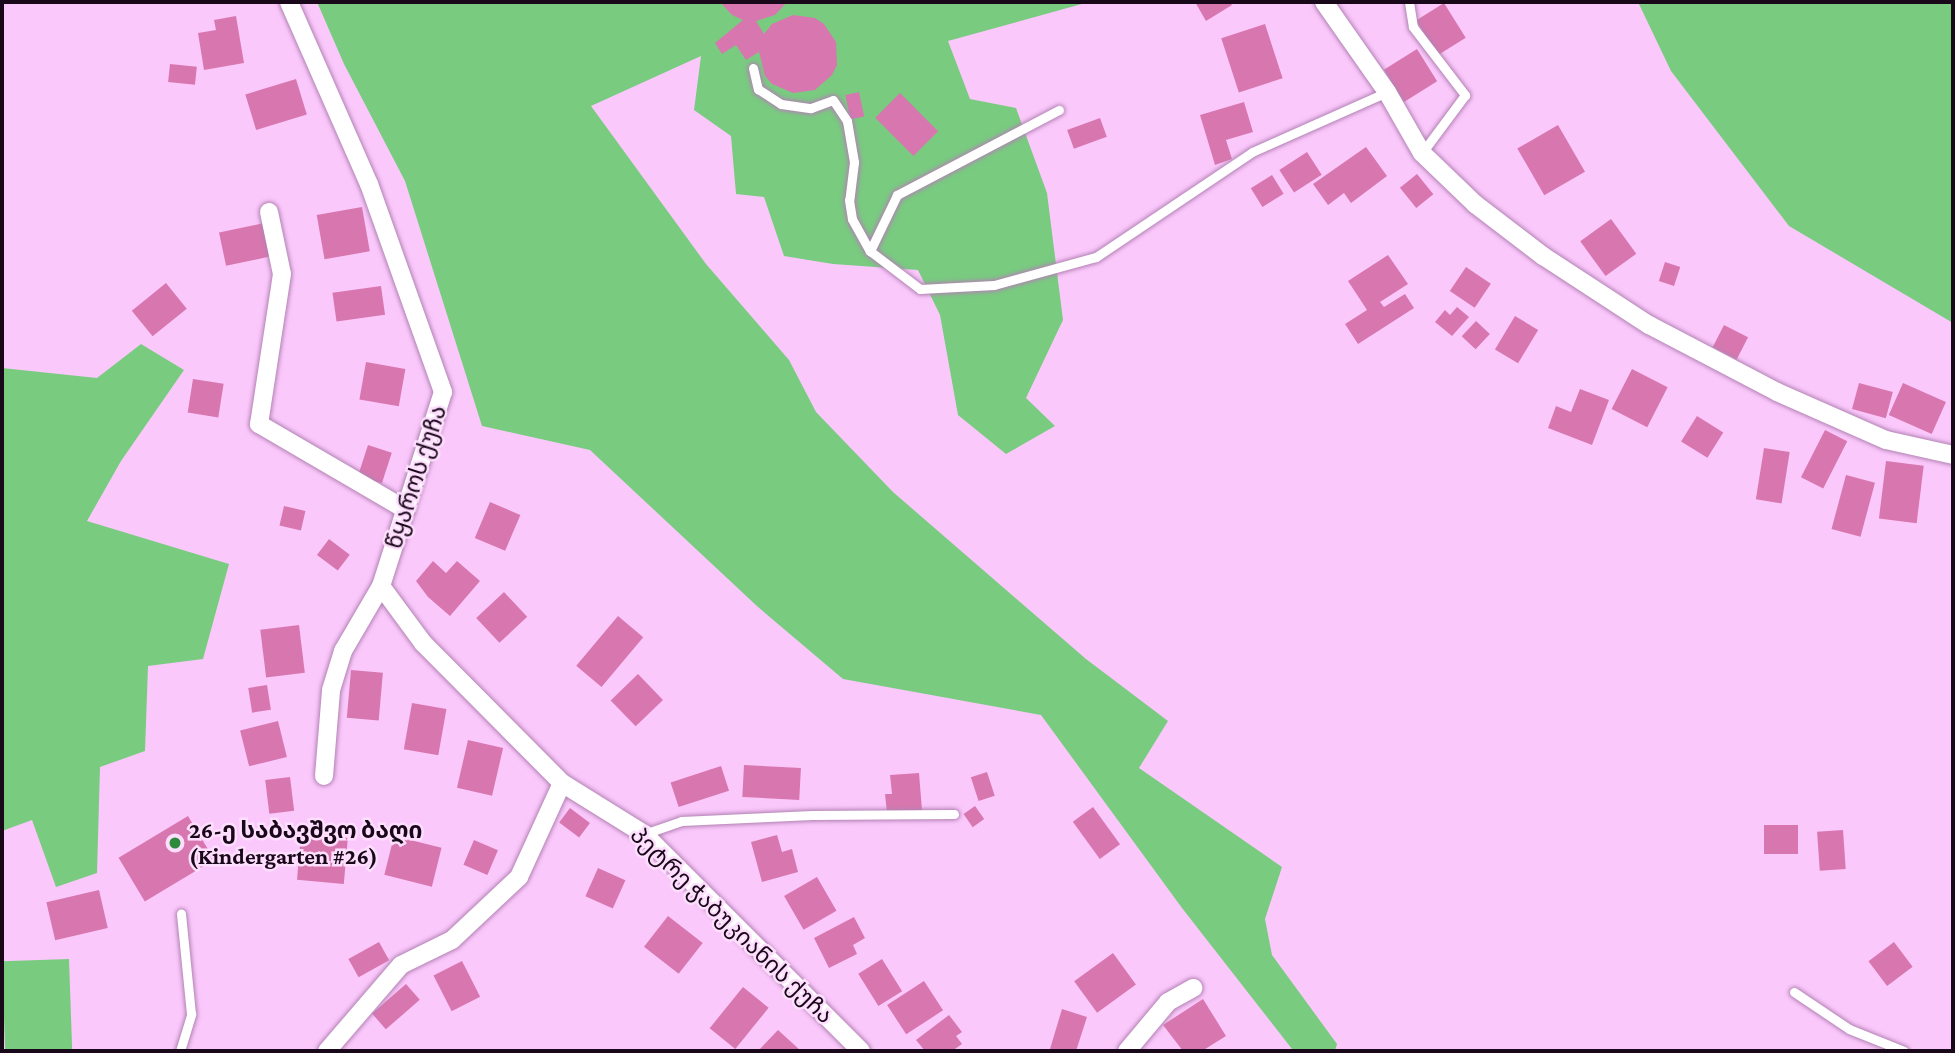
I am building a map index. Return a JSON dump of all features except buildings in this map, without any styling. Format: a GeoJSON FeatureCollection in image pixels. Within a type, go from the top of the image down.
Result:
{"type":"FeatureCollection","features":[{"type":"Feature","properties":{"kind":"street","name":"წყაროს ქუჩა"},"geometry":{"type":"LineString","coordinates":[[289,2],[369,184],[443,392],[381,586],[343,651],[331,690],[324,776]]}},
{"type":"Feature","properties":{"kind":"street"},"geometry":{"type":"LineString","coordinates":[[1324,2],[1387,92],[1422,153],[1475,204],[1533,248],[1649,325],[1777,392],[1886,440],[1953,455]]}},
{"type":"Feature","properties":{"kind":"street"},"geometry":{"type":"LineString","coordinates":[[269,212],[282,274],[259,424],[406,510]]}},
{"type":"Feature","properties":{"kind":"street"},"geometry":{"type":"LineString","coordinates":[[327,1051],[401,965],[452,940],[519,877],[562,783],[423,643],[381,586]]}},
{"type":"Feature","properties":{"kind":"street","name":"პეტრე ჭაბუკიანის ქუჩა"},"geometry":{"type":"LineString","coordinates":[[562,783],[644,834],[861,1051]]}},
{"type":"Feature","properties":{"kind":"street"},"geometry":{"type":"LineString","coordinates":[[1127,1051],[1168,1002],[1193,988]]}},
{"type":"Feature","properties":{"kind":"lane"},"geometry":{"type":"LineString","coordinates":[[1409,2],[1413,27],[1465,95],[1422,153]]}},
{"type":"Feature","properties":{"kind":"lane"},"geometry":{"type":"LineString","coordinates":[[753,68],[758,89],[781,104],[811,108],[833,100],[847,121],[854,162],[849,200],[852,219],[870,251],[920,289],[994,285],[1096,257],[1252,152],[1387,92]]}},
{"type":"Feature","properties":{"kind":"lane"},"geometry":{"type":"LineString","coordinates":[[870,251],[897,195],[1059,110]]}},
{"type":"Feature","properties":{"kind":"lane"},"geometry":{"type":"LineString","coordinates":[[644,834],[681,821],[812,815],[954,814]]}},
{"type":"Feature","properties":{"kind":"lane"},"geometry":{"type":"LineString","coordinates":[[180,1051],[191,1014],[181,913]]}},
{"type":"Feature","properties":{"kind":"lane"},"geometry":{"type":"LineString","coordinates":[[1794,992],[1849,1028],[1904,1051]]}},
{"type":"Feature","properties":{"kind":"green space"},"geometry":{"type":"Polygon","coordinates":[[[317,2],[1089,2],[948,41],[970,99],[1016,108],[1047,193],[1063,320],[1026,398],[1055,426],[1006,454],[958,415],[940,315],[918,270],[833,264],[784,256],[764,197],[736,194],[731,136],[694,110],[701,56],[591,106],[706,264],[789,360],[816,412],[893,492],[1086,659],[1168,721],[1139,768],[1282,867],[1265,919],[1272,955],[1337,1044],[1335,1051],[1290,1051],[1292,1049],[1182,908],[1041,715],[843,679],[758,607],[590,450],[482,426],[405,181],[344,64],[317,2]]]}},
{"type":"Feature","properties":{"kind":"green space"},"geometry":{"type":"Polygon","coordinates":[[[1638,2],[1953,2],[1953,323],[1789,226],[1671,71],[1638,2]]]}},
{"type":"Feature","properties":{"kind":"green space"},"geometry":{"type":"Polygon","coordinates":[[[141,344],[184,370],[121,461],[87,521],[229,564],[203,659],[148,666],[145,751],[100,767],[97,873],[56,887],[32,820],[2,831],[2,368],[97,378],[141,344]]]}},
{"type":"Feature","properties":{"kind":"green space"},"geometry":{"type":"Polygon","coordinates":[[[69,959],[72,1051],[5,1051],[2,961],[69,959]]]}},
{"type":"Feature","properties":{"kind":"place","name":"26-ე საბავშვო ბაღი (Kindergarten #26)"},"geometry":{"type":"Point","coordinates":[175,843]}}]}
